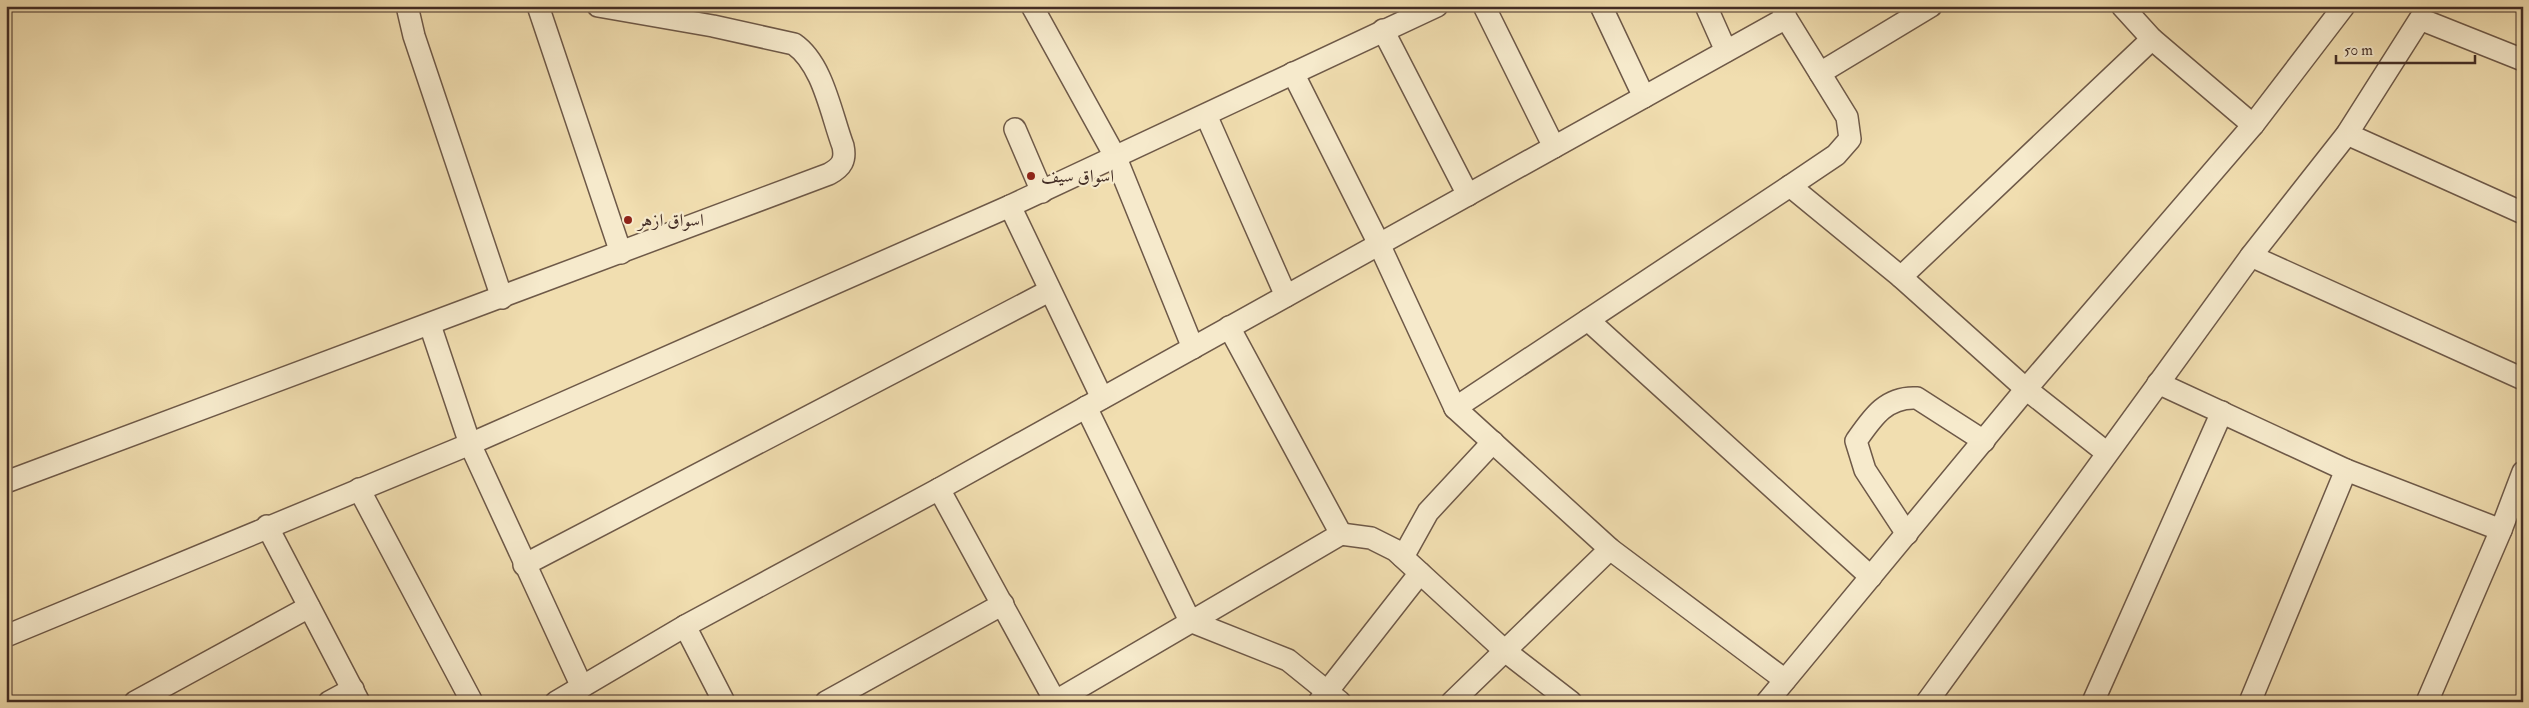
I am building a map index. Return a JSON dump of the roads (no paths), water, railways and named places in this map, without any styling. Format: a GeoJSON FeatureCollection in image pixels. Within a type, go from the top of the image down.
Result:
{"type":"FeatureCollection","features":[{"type":"Feature","properties":{"kind":"street"},"geometry":{"type":"LineString","coordinates":[[407,6],[414,36],[502,298]]}},
{"type":"Feature","properties":{"kind":"street"},"geometry":{"type":"LineString","coordinates":[[538,6],[621,253]]}},
{"type":"Feature","properties":{"kind":"street"},"geometry":{"type":"LineString","coordinates":[[6,482],[430,325],[829,174],[843,163],[845,154],[843,146],[817,71],[804,51],[782,40],[711,16],[598,6]]}},
{"type":"Feature","properties":{"kind":"street"},"geometry":{"type":"LineString","coordinates":[[1032,6],[1116,158],[1193,348]]}},
{"type":"Feature","properties":{"kind":"street"},"geometry":{"type":"LineString","coordinates":[[6,636],[267,526],[470,444],[1042,192],[1437,6]]}},
{"type":"Feature","properties":{"kind":"street"},"geometry":{"type":"LineString","coordinates":[[1484,6],[1554,147]]}},
{"type":"Feature","properties":{"kind":"street"},"geometry":{"type":"LineString","coordinates":[[1601,6],[1644,97]]}},
{"type":"Feature","properties":{"kind":"street"},"geometry":{"type":"LineString","coordinates":[[1706,6],[1726,51]]}},
{"type":"Feature","properties":{"kind":"street"},"geometry":{"type":"LineString","coordinates":[[1820,73],[1931,6]]}},
{"type":"Feature","properties":{"kind":"street"},"geometry":{"type":"LineString","coordinates":[[2122,6],[2152,39],[2253,125]]}},
{"type":"Feature","properties":{"kind":"street"},"geometry":{"type":"LineString","coordinates":[[1767,702],[2026,389],[2253,125],[2344,6]]}},
{"type":"Feature","properties":{"kind":"street"},"geometry":{"type":"LineString","coordinates":[[556,702],[685,626],[939,489],[1726,51],[1784,12],[1847,117],[1850,139],[1836,155],[1456,408]]}},
{"type":"Feature","properties":{"kind":"street"},"geometry":{"type":"LineString","coordinates":[[1927,702],[2251,256],[2347,134],[2420,19],[2523,60]]}},
{"type":"Feature","properties":{"kind":"street"},"geometry":{"type":"LineString","coordinates":[[1383,30],[1468,195]]}},
{"type":"Feature","properties":{"kind":"street"},"geometry":{"type":"LineString","coordinates":[[1902,277],[2152,39]]}},
{"type":"Feature","properties":{"kind":"street"},"geometry":{"type":"LineString","coordinates":[[1294,73],[1379,244],[1456,408],[1610,549],[1785,680]]}},
{"type":"Feature","properties":{"kind":"street"},"geometry":{"type":"LineString","coordinates":[[1206,115],[1286,296]]}},
{"type":"Feature","properties":{"kind":"street"},"geometry":{"type":"LineString","coordinates":[[1015,129],[1042,192]]}},
{"type":"Feature","properties":{"kind":"street"},"geometry":{"type":"LineString","coordinates":[[2347,134],[2523,213]]}},
{"type":"Feature","properties":{"kind":"street"},"geometry":{"type":"LineString","coordinates":[[1790,186],[1835,226],[1902,277],[2026,389],[2107,453]]}},
{"type":"Feature","properties":{"kind":"street"},"geometry":{"type":"LineString","coordinates":[[1010,206],[1049,291],[1094,403],[1190,621],[1288,660],[1329,698],[1420,573]]}},
{"type":"Feature","properties":{"kind":"street"},"geometry":{"type":"LineString","coordinates":[[2251,256],[2523,379]]}},
{"type":"Feature","properties":{"kind":"street"},"geometry":{"type":"LineString","coordinates":[[524,565],[1049,291]]}},
{"type":"Feature","properties":{"kind":"street"},"geometry":{"type":"LineString","coordinates":[[1588,320],[1871,577]]}},
{"type":"Feature","properties":{"kind":"street"},"geometry":{"type":"LineString","coordinates":[[430,325],[470,444],[524,565],[582,687]]}},
{"type":"Feature","properties":{"kind":"street"},"geometry":{"type":"LineString","coordinates":[[1229,327],[1341,534]]}},
{"type":"Feature","properties":{"kind":"street"},"geometry":{"type":"LineString","coordinates":[[2158,383],[2346,470],[2501,530]]}},
{"type":"Feature","properties":{"kind":"street"},"geometry":{"type":"LineString","coordinates":[[1907,534],[1865,470],[1856,441],[1875,414],[1904,397],[1917,398],[1984,441]]}},
{"type":"Feature","properties":{"kind":"street"},"geometry":{"type":"LineString","coordinates":[[2093,702],[2222,412]]}},
{"type":"Feature","properties":{"kind":"street"},"geometry":{"type":"LineString","coordinates":[[1403,557],[1428,512],[1493,442]]}},
{"type":"Feature","properties":{"kind":"street"},"geometry":{"type":"LineString","coordinates":[[2250,702],[2346,470]]}},
{"type":"Feature","properties":{"kind":"street"},"geometry":{"type":"LineString","coordinates":[[2427,702],[2501,530],[2523,472]]}},
{"type":"Feature","properties":{"kind":"street"},"geometry":{"type":"LineString","coordinates":[[359,489],[472,702]]}},
{"type":"Feature","properties":{"kind":"street"},"geometry":{"type":"LineString","coordinates":[[939,489],[1004,604],[1054,701],[1341,534],[1371,538],[1395,550],[1505,651],[1571,702]]}},
{"type":"Feature","properties":{"kind":"street"},"geometry":{"type":"LineString","coordinates":[[267,526],[356,696],[329,702]]}},
{"type":"Feature","properties":{"kind":"street"},"geometry":{"type":"LineString","coordinates":[[1452,702],[1610,549]]}},
{"type":"Feature","properties":{"kind":"street"},"geometry":{"type":"LineString","coordinates":[[826,702],[1004,604]]}},
{"type":"Feature","properties":{"kind":"street"},"geometry":{"type":"LineString","coordinates":[[135,702],[310,607]]}},
{"type":"Feature","properties":{"kind":"street"},"geometry":{"type":"LineString","coordinates":[[685,626],[724,702]]}},
{"type":"Feature","properties":{"kind":"place","name":"اسواق سيف"},"geometry":{"type":"Point","coordinates":[1031,176]}},
{"type":"Feature","properties":{"kind":"place","name":"اسواق ازهر"},"geometry":{"type":"Point","coordinates":[628,220]}}]}
